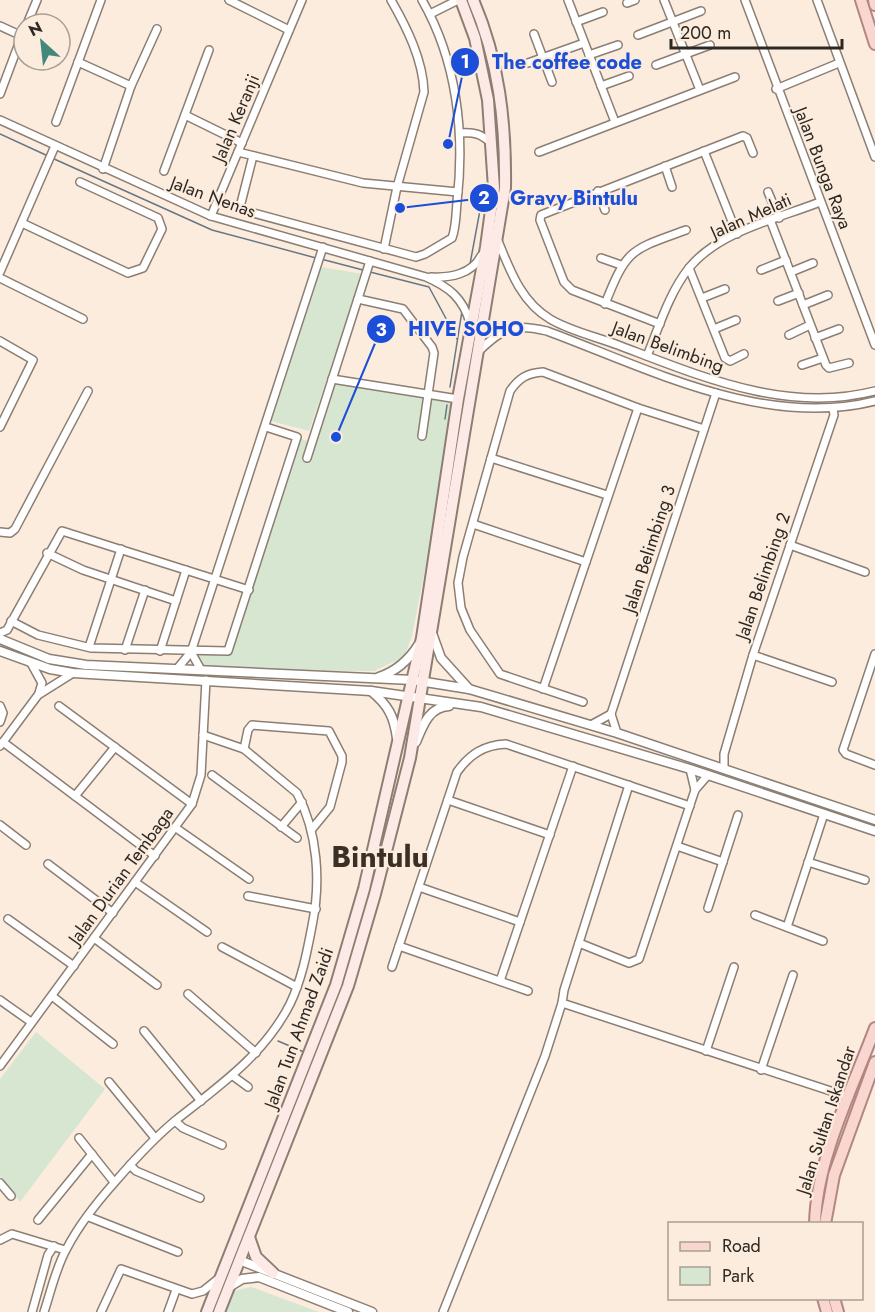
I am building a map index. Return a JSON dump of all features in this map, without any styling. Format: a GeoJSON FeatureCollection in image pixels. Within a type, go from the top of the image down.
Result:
{"type":"FeatureCollection","features":[{"type":"Feature","properties":{"kind":"main road"},"geometry":{"type":"LineString","coordinates":[[427,636],[458,399],[470,323],[486,247],[494,188],[493,145],[482,69],[475,38],[460,0]]}},
{"type":"Feature","properties":{"kind":"main road"},"geometry":{"type":"LineString","coordinates":[[415,698],[479,351],[505,188],[506,139],[501,96],[491,54],[473,0]]}},
{"type":"Feature","properties":{"kind":"main road"},"geometry":{"type":"LineString","coordinates":[[861,0],[875,44]]}},
{"type":"Feature","properties":{"kind":"main road"},"geometry":{"type":"LineString","coordinates":[[874,0],[875,5]]}},
{"type":"Feature","properties":{"kind":"main road","name":"Jalan Tun Ahmad Zaidi"},"geometry":{"type":"LineString","coordinates":[[207,1312],[336,985],[364,890],[398,748],[415,698]]}},
{"type":"Feature","properties":{"kind":"main road","name":"Jalan Tun Ahmad Zaidi"},"geometry":{"type":"LineString","coordinates":[[219,1312],[348,986],[410,758],[415,698]]}},
{"type":"Feature","properties":{"kind":"main road","name":"Jalan Sultan Iskandar"},"geometry":{"type":"LineString","coordinates":[[814,1222],[824,1169],[875,1028]]}},
{"type":"Feature","properties":{"kind":"main road","name":"Jalan Sultan Iskandar"},"geometry":{"type":"LineString","coordinates":[[825,1222],[834,1174],[875,1062]]}},
{"type":"Feature","properties":{"kind":"main road"},"geometry":{"type":"LineString","coordinates":[[249,1237],[256,1257],[273,1273]]}},
{"type":"Feature","properties":{"kind":"street"},"geometry":{"type":"LineString","coordinates":[[56,122],[101,0]]}},
{"type":"Feature","properties":{"kind":"street"},"geometry":{"type":"LineString","coordinates":[[231,0],[289,30]]}},
{"type":"Feature","properties":{"kind":"street","name":"Jalan Keranji"},"geometry":{"type":"LineString","coordinates":[[211,216],[302,0]]}},
{"type":"Feature","properties":{"kind":"street"},"geometry":{"type":"LineString","coordinates":[[384,249],[424,92],[424,78],[405,25],[391,0]]}},
{"type":"Feature","properties":{"kind":"street"},"geometry":{"type":"LineString","coordinates":[[253,156],[240,207],[253,214],[384,249],[420,256],[452,238],[458,192],[461,133],[452,75],[430,14],[422,0]]}},
{"type":"Feature","properties":{"kind":"street"},"geometry":{"type":"LineString","coordinates":[[430,14],[460,0]]}},
{"type":"Feature","properties":{"kind":"street"},"geometry":{"type":"LineString","coordinates":[[568,0],[615,122]]}},
{"type":"Feature","properties":{"kind":"street"},"geometry":{"type":"LineString","coordinates":[[627,3],[635,0]]}},
{"type":"Feature","properties":{"kind":"street"},"geometry":{"type":"LineString","coordinates":[[664,0],[700,90]]}},
{"type":"Feature","properties":{"kind":"street","name":"Jalan Bunga Raya"},"geometry":{"type":"LineString","coordinates":[[745,0],[776,89],[874,342]]}},
{"type":"Feature","properties":{"kind":"street"},"geometry":{"type":"LineString","coordinates":[[816,0],[875,157]]}},
{"type":"Feature","properties":{"kind":"street"},"geometry":{"type":"LineString","coordinates":[[638,34],[701,11]]}},
{"type":"Feature","properties":{"kind":"street"},"geometry":{"type":"LineString","coordinates":[[576,22],[603,12]]}},
{"type":"Feature","properties":{"kind":"street"},"geometry":{"type":"LineString","coordinates":[[103,169],[131,86],[157,29]]}},
{"type":"Feature","properties":{"kind":"street"},"geometry":{"type":"LineString","coordinates":[[534,34],[552,82]]}},
{"type":"Feature","properties":{"kind":"street"},"geometry":{"type":"LineString","coordinates":[[528,63],[584,43]]}},
{"type":"Feature","properties":{"kind":"street"},"geometry":{"type":"LineString","coordinates":[[589,55],[618,45]]}},
{"type":"Feature","properties":{"kind":"street"},"geometry":{"type":"LineString","coordinates":[[656,65],[710,45]]}},
{"type":"Feature","properties":{"kind":"street"},"geometry":{"type":"LineString","coordinates":[[164,171],[209,50]]}},
{"type":"Feature","properties":{"kind":"street"},"geometry":{"type":"LineString","coordinates":[[0,94],[12,62]]}},
{"type":"Feature","properties":{"kind":"street"},"geometry":{"type":"LineString","coordinates":[[78,62],[131,86]]}},
{"type":"Feature","properties":{"kind":"street"},"geometry":{"type":"LineString","coordinates":[[776,89],[839,63]]}},
{"type":"Feature","properties":{"kind":"street"},"geometry":{"type":"LineString","coordinates":[[601,86],[629,76]]}},
{"type":"Feature","properties":{"kind":"street"},"geometry":{"type":"LineString","coordinates":[[539,152],[735,77]]}},
{"type":"Feature","properties":{"kind":"street"},"geometry":{"type":"LineString","coordinates":[[185,115],[242,142]]}},
{"type":"Feature","properties":{"kind":"street","name":"Jalan Nenas"},"geometry":{"type":"LineString","coordinates":[[0,120],[54,149],[211,216],[322,250],[342,253],[369,264],[426,277],[445,278],[462,274],[479,261],[486,247]]}},
{"type":"Feature","properties":{"kind":"street"},"geometry":{"type":"LineString","coordinates":[[461,133],[473,132],[483,135],[493,145]]}},
{"type":"Feature","properties":{"kind":"street"},"geometry":{"type":"LineString","coordinates":[[660,324],[581,296],[564,282],[540,220],[546,211],[743,136],[747,138],[753,153]]}},
{"type":"Feature","properties":{"kind":"street"},"geometry":{"type":"LineString","coordinates":[[0,272],[54,149]]}},
{"type":"Feature","properties":{"kind":"street"},"geometry":{"type":"LineString","coordinates":[[704,151],[737,234]]}},
{"type":"Feature","properties":{"kind":"street"},"geometry":{"type":"LineString","coordinates":[[237,152],[363,183],[458,192]]}},
{"type":"Feature","properties":{"kind":"street"},"geometry":{"type":"LineString","coordinates":[[665,166],[672,187]]}},
{"type":"Feature","properties":{"kind":"street"},"geometry":{"type":"LineString","coordinates":[[21,223],[128,273],[143,268],[162,229],[159,218],[80,182]]}},
{"type":"Feature","properties":{"kind":"street"},"geometry":{"type":"LineString","coordinates":[[598,191],[605,210]]}},
{"type":"Feature","properties":{"kind":"street"},"geometry":{"type":"LineString","coordinates":[[768,192],[779,218]]}},
{"type":"Feature","properties":{"kind":"street","name":"Jalan Melati"},"geometry":{"type":"LineString","coordinates":[[647,356],[673,293],[689,268],[715,246],[737,234],[820,202]]}},
{"type":"Feature","properties":{"kind":"street"},"geometry":{"type":"LineString","coordinates":[[250,227],[253,214]]}},
{"type":"Feature","properties":{"kind":"street"},"geometry":{"type":"LineString","coordinates":[[771,222],[823,358],[829,368],[849,363]]}},
{"type":"Feature","properties":{"kind":"street"},"geometry":{"type":"LineString","coordinates":[[605,304],[621,266],[640,248],[686,230]]}},
{"type":"Feature","properties":{"kind":"street","name":"Jalan Belimbing"},"geometry":{"type":"LineString","coordinates":[[497,238],[520,291],[550,320],[743,390],[778,396],[829,399],[875,391]]}},
{"type":"Feature","properties":{"kind":"street"},"geometry":{"type":"LineString","coordinates":[[342,253],[345,239]]}},
{"type":"Feature","properties":{"kind":"street"},"geometry":{"type":"LineString","coordinates":[[177,669],[191,652],[322,250]]}},
{"type":"Feature","properties":{"kind":"street"},"geometry":{"type":"LineString","coordinates":[[601,258],[621,266]]}},
{"type":"Feature","properties":{"kind":"street"},"geometry":{"type":"LineString","coordinates":[[761,270],[786,260]]}},
{"type":"Feature","properties":{"kind":"street"},"geometry":{"type":"LineString","coordinates":[[791,272],[813,263]]}},
{"type":"Feature","properties":{"kind":"street"},"geometry":{"type":"LineString","coordinates":[[307,458],[369,264]]}},
{"type":"Feature","properties":{"kind":"street"},"geometry":{"type":"LineString","coordinates":[[689,268],[727,360],[744,354]]}},
{"type":"Feature","properties":{"kind":"street","name":"Jalan Nenas"},"geometry":{"type":"LineString","coordinates":[[426,277],[451,290],[467,311],[470,323]]}},
{"type":"Feature","properties":{"kind":"street"},"geometry":{"type":"LineString","coordinates":[[0,278],[83,319]]}},
{"type":"Feature","properties":{"kind":"street"},"geometry":{"type":"LineString","coordinates":[[702,298],[725,289]]}},
{"type":"Feature","properties":{"kind":"street"},"geometry":{"type":"LineString","coordinates":[[778,301],[799,293]]}},
{"type":"Feature","properties":{"kind":"street"},"geometry":{"type":"LineString","coordinates":[[803,305],[828,295]]}},
{"type":"Feature","properties":{"kind":"street"},"geometry":{"type":"LineString","coordinates":[[358,298],[403,309],[432,347],[422,436]]}},
{"type":"Feature","properties":{"kind":"street"},"geometry":{"type":"LineString","coordinates":[[714,328],[736,320]]}},
{"type":"Feature","properties":{"kind":"street"},"geometry":{"type":"LineString","coordinates":[[789,335],[810,325]]}},
{"type":"Feature","properties":{"kind":"street","name":"Jalan Belimbing"},"geometry":{"type":"LineString","coordinates":[[479,351],[497,334],[509,328],[531,327],[716,393],[772,407],[833,409],[875,401]]}},
{"type":"Feature","properties":{"kind":"street"},"geometry":{"type":"LineString","coordinates":[[815,338],[839,329]]}},
{"type":"Feature","properties":{"kind":"street"},"geometry":{"type":"LineString","coordinates":[[0,341],[33,360],[0,426]]}},
{"type":"Feature","properties":{"kind":"street"},"geometry":{"type":"LineString","coordinates":[[802,365],[823,358]]}},
{"type":"Feature","properties":{"kind":"street"},"geometry":{"type":"LineString","coordinates":[[584,702],[500,674],[470,630],[461,608],[459,583],[510,391],[518,380],[530,373],[543,372],[638,408],[705,429]]}},
{"type":"Feature","properties":{"kind":"street"},"geometry":{"type":"LineString","coordinates":[[332,379],[458,399]]}},
{"type":"Feature","properties":{"kind":"street"},"geometry":{"type":"LineString","coordinates":[[0,532],[10,533],[15,529],[88,391]]}},
{"type":"Feature","properties":{"kind":"street","name":"Jalan Belimbing 3"},"geometry":{"type":"LineString","coordinates":[[611,714],[716,393]]}},
{"type":"Feature","properties":{"kind":"street"},"geometry":{"type":"LineString","coordinates":[[543,689],[638,408]]}},
{"type":"Feature","properties":{"kind":"street","name":"Jalan Belimbing 2"},"geometry":{"type":"LineString","coordinates":[[724,769],[724,754],[753,655],[834,415],[833,409]]}},
{"type":"Feature","properties":{"kind":"street"},"geometry":{"type":"LineString","coordinates":[[11,621],[38,635],[88,647],[191,652],[228,651],[297,437],[266,427]]}},
{"type":"Feature","properties":{"kind":"street"},"geometry":{"type":"LineString","coordinates":[[492,458],[607,495]]}},
{"type":"Feature","properties":{"kind":"street"},"geometry":{"type":"LineString","coordinates":[[473,524],[586,562]]}},
{"type":"Feature","properties":{"kind":"street"},"geometry":{"type":"LineString","coordinates":[[13,646],[3,632],[47,553],[64,531],[249,590]]}},
{"type":"Feature","properties":{"kind":"street"},"geometry":{"type":"LineString","coordinates":[[790,545],[865,572]]}},
{"type":"Feature","properties":{"kind":"street"},"geometry":{"type":"LineString","coordinates":[[88,647],[121,549]]}},
{"type":"Feature","properties":{"kind":"street"},"geometry":{"type":"LineString","coordinates":[[47,553],[75,567],[176,601]]}},
{"type":"Feature","properties":{"kind":"street"},"geometry":{"type":"LineString","coordinates":[[159,651],[186,570]]}},
{"type":"Feature","properties":{"kind":"street"},"geometry":{"type":"LineString","coordinates":[[125,650],[145,590]]}},
{"type":"Feature","properties":{"kind":"street"},"geometry":{"type":"LineString","coordinates":[[366,678],[380,677],[395,670],[408,660],[427,636],[441,658],[469,689]]}},
{"type":"Feature","properties":{"kind":"street"},"geometry":{"type":"LineString","coordinates":[[0,639],[49,659],[86,665],[418,680],[469,689],[617,733],[875,820]]}},
{"type":"Feature","properties":{"kind":"street"},"geometry":{"type":"LineString","coordinates":[[0,651],[31,663],[73,673],[371,691],[481,707],[690,769],[875,831]]}},
{"type":"Feature","properties":{"kind":"street"},"geometry":{"type":"LineString","coordinates":[[191,652],[201,670]]}},
{"type":"Feature","properties":{"kind":"street"},"geometry":{"type":"LineString","coordinates":[[875,654],[843,750],[846,754],[875,765]]}},
{"type":"Feature","properties":{"kind":"street"},"geometry":{"type":"LineString","coordinates":[[753,655],[832,682]]}},
{"type":"Feature","properties":{"kind":"street"},"geometry":{"type":"LineString","coordinates":[[31,663],[42,683],[38,695],[2,744],[155,856]]}},
{"type":"Feature","properties":{"kind":"street"},"geometry":{"type":"LineString","coordinates":[[38,695],[73,673]]}},
{"type":"Feature","properties":{"kind":"street","name":"Jalan Durian Tembaga"},"geometry":{"type":"LineString","coordinates":[[0,1066],[192,804],[201,775],[206,680]]}},
{"type":"Feature","properties":{"kind":"street"},"geometry":{"type":"LineString","coordinates":[[371,691],[386,703],[393,715],[398,748]]}},
{"type":"Feature","properties":{"kind":"street"},"geometry":{"type":"LineString","coordinates":[[410,758],[422,724],[430,715],[441,706],[462,705]]}},
{"type":"Feature","properties":{"kind":"street"},"geometry":{"type":"LineString","coordinates":[[0,706],[3,713],[0,722]]}},
{"type":"Feature","properties":{"kind":"street"},"geometry":{"type":"LineString","coordinates":[[59,706],[192,804]]}},
{"type":"Feature","properties":{"kind":"street"},"geometry":{"type":"LineString","coordinates":[[591,725],[611,714],[617,733]]}},
{"type":"Feature","properties":{"kind":"street"},"geometry":{"type":"LineString","coordinates":[[244,750],[248,730],[252,725],[329,731],[342,756],[342,762],[330,807],[312,829]]}},
{"type":"Feature","properties":{"kind":"street"},"geometry":{"type":"LineString","coordinates":[[44,1312],[65,1250],[114,1182],[155,1138],[233,1076],[256,1053],[281,1020],[297,987],[316,909],[318,884],[312,829],[302,802],[297,793],[244,750],[203,735]]}},
{"type":"Feature","properties":{"kind":"street"},"geometry":{"type":"LineString","coordinates":[[392,967],[457,772],[477,750],[493,744],[506,744],[690,806]]}},
{"type":"Feature","properties":{"kind":"street"},"geometry":{"type":"LineString","coordinates":[[75,796],[115,747]]}},
{"type":"Feature","properties":{"kind":"street"},"geometry":{"type":"LineString","coordinates":[[710,765],[724,754]]}},
{"type":"Feature","properties":{"kind":"street"},"geometry":{"type":"LineString","coordinates":[[500,981],[573,766]]}},
{"type":"Feature","properties":{"kind":"street"},"geometry":{"type":"LineString","coordinates":[[690,769],[695,790]]}},
{"type":"Feature","properties":{"kind":"street"},"geometry":{"type":"LineString","coordinates":[[212,775],[297,838]]}},
{"type":"Feature","properties":{"kind":"street"},"geometry":{"type":"LineString","coordinates":[[579,943],[629,963],[639,959],[695,790],[708,775]]}},
{"type":"Feature","properties":{"kind":"street"},"geometry":{"type":"LineString","coordinates":[[443,1312],[545,1056],[629,785]]}},
{"type":"Feature","properties":{"kind":"street"},"geometry":{"type":"LineString","coordinates":[[448,800],[550,835]]}},
{"type":"Feature","properties":{"kind":"street"},"geometry":{"type":"LineString","coordinates":[[281,827],[302,802]]}},
{"type":"Feature","properties":{"kind":"street"},"geometry":{"type":"LineString","coordinates":[[787,927],[824,814]]}},
{"type":"Feature","properties":{"kind":"street"},"geometry":{"type":"LineString","coordinates":[[708,908],[738,815]]}},
{"type":"Feature","properties":{"kind":"street"},"geometry":{"type":"LineString","coordinates":[[0,825],[26,845]]}},
{"type":"Feature","properties":{"kind":"street"},"geometry":{"type":"LineString","coordinates":[[176,828],[249,879]]}},
{"type":"Feature","properties":{"kind":"street"},"geometry":{"type":"LineString","coordinates":[[677,846],[723,862]]}},
{"type":"Feature","properties":{"kind":"street"},"geometry":{"type":"LineString","coordinates":[[808,862],[865,880]]}},
{"type":"Feature","properties":{"kind":"street"},"geometry":{"type":"LineString","coordinates":[[48,864],[112,913]]}},
{"type":"Feature","properties":{"kind":"street"},"geometry":{"type":"LineString","coordinates":[[135,882],[207,932]]}},
{"type":"Feature","properties":{"kind":"street"},"geometry":{"type":"LineString","coordinates":[[418,887],[520,922]]}},
{"type":"Feature","properties":{"kind":"street"},"geometry":{"type":"LineString","coordinates":[[248,896],[316,909]]}},
{"type":"Feature","properties":{"kind":"street"},"geometry":{"type":"LineString","coordinates":[[755,915],[823,941]]}},
{"type":"Feature","properties":{"kind":"street"},"geometry":{"type":"LineString","coordinates":[[8,919],[74,966]]}},
{"type":"Feature","properties":{"kind":"street"},"geometry":{"type":"LineString","coordinates":[[94,938],[157,985]]}},
{"type":"Feature","properties":{"kind":"street"},"geometry":{"type":"LineString","coordinates":[[399,946],[528,991]]}},
{"type":"Feature","properties":{"kind":"street"},"geometry":{"type":"LineString","coordinates":[[222,947],[297,987]]}},
{"type":"Feature","properties":{"kind":"street"},"geometry":{"type":"LineString","coordinates":[[706,1051],[734,967]]}},
{"type":"Feature","properties":{"kind":"street"},"geometry":{"type":"LineString","coordinates":[[761,1070],[793,975]]}},
{"type":"Feature","properties":{"kind":"street"},"geometry":{"type":"LineString","coordinates":[[188,994],[256,1053]]}},
{"type":"Feature","properties":{"kind":"street"},"geometry":{"type":"LineString","coordinates":[[52,996],[113,1044]]}},
{"type":"Feature","properties":{"kind":"street"},"geometry":{"type":"LineString","coordinates":[[0,1000],[31,1023]]}},
{"type":"Feature","properties":{"kind":"street"},"geometry":{"type":"LineString","coordinates":[[562,1004],[849,1097]]}},
{"type":"Feature","properties":{"kind":"street"},"geometry":{"type":"LineString","coordinates":[[144,1031],[201,1101]]}},
{"type":"Feature","properties":{"kind":"street"},"geometry":{"type":"LineString","coordinates":[[233,1076],[248,1087]]}},
{"type":"Feature","properties":{"kind":"street"},"geometry":{"type":"LineString","coordinates":[[110,1082],[155,1138]]}},
{"type":"Feature","properties":{"kind":"street"},"geometry":{"type":"LineString","coordinates":[[175,1121],[183,1128],[222,1145]]}},
{"type":"Feature","properties":{"kind":"street"},"geometry":{"type":"LineString","coordinates":[[80,1138],[114,1182]]}},
{"type":"Feature","properties":{"kind":"street"},"geometry":{"type":"LineString","coordinates":[[38,1220],[92,1154]]}},
{"type":"Feature","properties":{"kind":"street"},"geometry":{"type":"LineString","coordinates":[[130,1165],[136,1171],[200,1198]]}},
{"type":"Feature","properties":{"kind":"street"},"geometry":{"type":"LineString","coordinates":[[0,1183],[11,1196]]}},
{"type":"Feature","properties":{"kind":"street"},"geometry":{"type":"LineString","coordinates":[[89,1216],[178,1252]]}},
{"type":"Feature","properties":{"kind":"street"},"geometry":{"type":"LineString","coordinates":[[0,1240],[12,1234],[65,1250]]}},
{"type":"Feature","properties":{"kind":"street"},"geometry":{"type":"LineString","coordinates":[[35,1241],[47,1256]]}},
{"type":"Feature","properties":{"kind":"street"},"geometry":{"type":"LineString","coordinates":[[32,1312],[47,1256],[54,1246]]}},
{"type":"Feature","properties":{"kind":"street"},"geometry":{"type":"LineString","coordinates":[[239,1260],[372,1312]]}},
{"type":"Feature","properties":{"kind":"street"},"geometry":{"type":"LineString","coordinates":[[101,1312],[121,1269],[192,1294],[203,1291],[220,1278]]}},
{"type":"Feature","properties":{"kind":"street"},"geometry":{"type":"LineString","coordinates":[[229,1287],[242,1279],[259,1277],[348,1312]]}},
{"type":"Feature","properties":{"kind":"street"},"geometry":{"type":"LineString","coordinates":[[168,1312],[176,1290]]}},
{"type":"Feature","properties":{"kind":"street"},"geometry":{"type":"LineString","coordinates":[[337,1299],[359,1312]]}},
{"type":"Feature","properties":{"kind":"green space"},"geometry":{"type":"Polygon","coordinates":[[[321,267],[363,274],[309,431],[271,421],[321,267]]]}},
{"type":"Feature","properties":{"kind":"green space"},"geometry":{"type":"Polygon","coordinates":[[[332,379],[458,399],[412,636],[404,657],[374,671],[201,670],[191,652],[225,653],[297,437],[312,443],[332,379]]]}},
{"type":"Feature","properties":{"kind":"green space"},"geometry":{"type":"Polygon","coordinates":[[[36,1032],[105,1089],[20,1202],[0,1176],[0,1079],[36,1032]]]}},
{"type":"Feature","properties":{"kind":"green space"},"geometry":{"type":"Polygon","coordinates":[[[251,1287],[319,1312],[225,1312],[233,1291],[251,1287]]]}},
{"type":"Feature","properties":{"kind":"waterway"},"geometry":{"type":"LineString","coordinates":[[0,134],[48,156]]}},
{"type":"Feature","properties":{"kind":"waterway"},"geometry":{"type":"LineString","coordinates":[[52,158],[212,230],[316,258]]}},
{"type":"Feature","properties":{"kind":"waterway"},"geometry":{"type":"LineString","coordinates":[[470,264],[483,194]]}},
{"type":"Feature","properties":{"kind":"waterway"},"geometry":{"type":"LineString","coordinates":[[321,259],[363,270]]}},
{"type":"Feature","properties":{"kind":"waterway"},"geometry":{"type":"LineString","coordinates":[[370,272],[429,287],[457,339]]}},
{"type":"Feature","properties":{"kind":"waterway"},"geometry":{"type":"LineString","coordinates":[[450,387],[462,311]]}},
{"type":"Feature","properties":{"kind":"waterway"},"geometry":{"type":"LineString","coordinates":[[445,419],[447,405]]}},
{"type":"Feature","properties":{"kind":"waterway"},"geometry":{"type":"LineString","coordinates":[[278,1041],[304,1052]]}},
{"type":"Feature","properties":{"kind":"waterway"},"geometry":{"type":"LineString","coordinates":[[247,1196],[254,1178]]}},
{"type":"Feature","properties":{"kind":"place","name":"The coffee code"},"geometry":{"type":"Point","coordinates":[448,144]}},
{"type":"Feature","properties":{"kind":"place","name":"Gravy Bintulu"},"geometry":{"type":"Point","coordinates":[400,208]}},
{"type":"Feature","properties":{"kind":"place","name":"HIVE SOHO"},"geometry":{"type":"Point","coordinates":[336,437]}},
{"type":"Feature","properties":{"kind":"district","name":"Bintulu"},"geometry":{"type":"Point","coordinates":[380,856]}}]}
